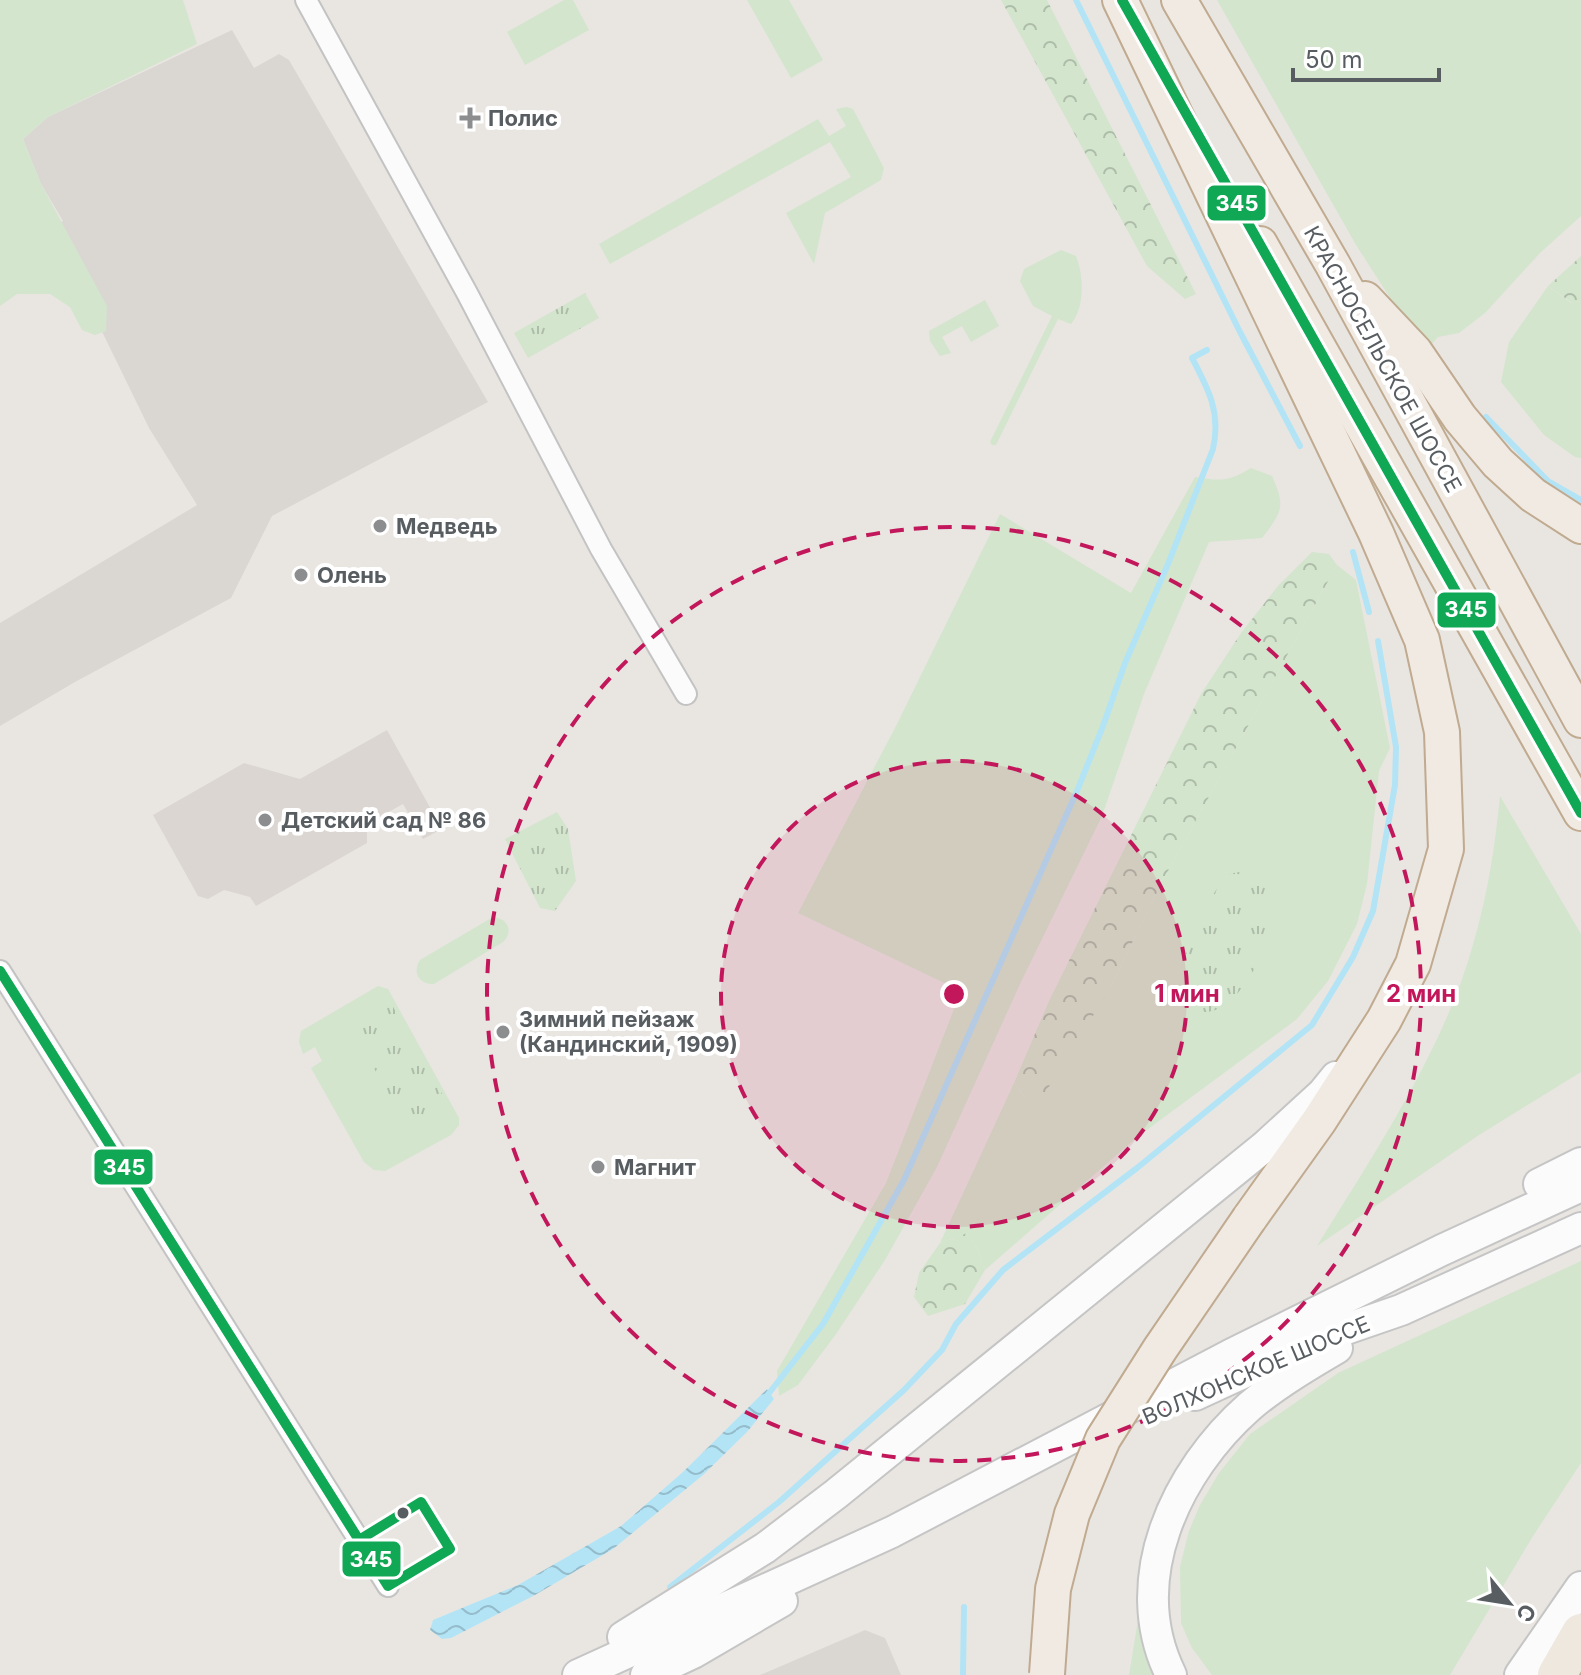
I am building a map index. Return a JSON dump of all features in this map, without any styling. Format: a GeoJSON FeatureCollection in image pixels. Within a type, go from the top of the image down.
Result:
{"type":"FeatureCollection","features":[{"type":"Feature","properties":{"kind":"highway"},"geometry":{"type":"LineString","coordinates":[[1121,0],[1581,813]]}},
{"type":"Feature","properties":{"kind":"highway"},"geometry":{"type":"LineString","coordinates":[[1047,1674],[1053,1589],[1072,1514],[1103,1439],[1160,1349],[1319,1121],[1384,1020],[1413,964],[1446,849],[1442,732],[1422,640],[1376,533],[1121,0]]}},
{"type":"Feature","properties":{"kind":"highway","name":"КРАСНОСЕЛЬСКОЕ ШОССЕ"},"geometry":{"type":"LineString","coordinates":[[1179,0],[1333,265],[1581,720]]}},
{"type":"Feature","properties":{"kind":"highway"},"geometry":{"type":"LineString","coordinates":[[1333,265],[1415,352],[1460,418],[1498,463],[1533,495],[1581,526]]}},
{"type":"Feature","properties":{"kind":"highway"},"geometry":{"type":"LineString","coordinates":[[1557,1675],[1581,1633]]}},
{"type":"Feature","properties":{"kind":"main road"},"geometry":{"type":"LineString","coordinates":[[559,1675],[765,1548],[848,1484],[1264,1147],[1323,1093],[1384,1020]]}},
{"type":"Feature","properties":{"kind":"main road"},"geometry":{"type":"LineString","coordinates":[[1442,1250],[1509,1199],[1581,1163]]}},
{"type":"Feature","properties":{"kind":"main road"},"geometry":{"type":"LineString","coordinates":[[1442,1250],[1581,1186]]}},
{"type":"Feature","properties":{"kind":"main road","name":"ВОЛХОНСКОЕ ШОССЕ"},"geometry":{"type":"LineString","coordinates":[[930,1513],[1317,1339],[1401,1310],[1581,1228]]}},
{"type":"Feature","properties":{"kind":"main road","name":"ВОЛХОНСКОЕ ШОССЕ"},"geometry":{"type":"LineString","coordinates":[[578,1675],[892,1532],[1230,1355],[1442,1250]]}},
{"type":"Feature","properties":{"kind":"main road"},"geometry":{"type":"LineString","coordinates":[[1171,1675],[1154,1628],[1156,1554],[1170,1512],[1202,1458],[1250,1406],[1309,1365],[1401,1310]]}},
{"type":"Feature","properties":{"kind":"main road","name":"ВОЛХОНСКОЕ ШОССЕ"},"geometry":{"type":"LineString","coordinates":[[646,1675],[693,1653],[892,1532]]}},
{"type":"Feature","properties":{"kind":"main road"},"geometry":{"type":"LineString","coordinates":[[1520,1675],[1581,1587]]}},
{"type":"Feature","properties":{"kind":"street"},"geometry":{"type":"LineString","coordinates":[[306,0],[467,293],[601,549],[686,694]]}},
{"type":"Feature","properties":{"kind":"street"},"geometry":{"type":"LineString","coordinates":[[0,971],[388,1586]]}},
{"type":"Feature","properties":{"kind":"shaded area"},"geometry":{"type":"Polygon","coordinates":[[[232,30],[254,68],[279,54],[289,60],[488,402],[272,516],[231,598],[0,726],[0,623],[197,505],[149,428],[52,229],[63,221],[41,184],[23,139],[48,117],[232,30]]]}},
{"type":"Feature","properties":{"kind":"shaded area","name":"Детский сад № 86"},"geometry":{"type":"Polygon","coordinates":[[[387,730],[442,829],[423,839],[403,804],[367,824],[367,843],[256,906],[250,897],[224,890],[208,899],[198,896],[153,815],[244,763],[300,779],[387,730]]]}},
{"type":"Feature","properties":{"kind":"shaded area"},"geometry":{"type":"Polygon","coordinates":[[[865,1630],[885,1638],[901,1675],[760,1675],[865,1630]]]}},
{"type":"Feature","properties":{"kind":"green space"},"geometry":{"type":"Polygon","coordinates":[[[0,0],[183,0],[197,44],[48,117],[23,139],[41,184],[107,306],[106,331],[95,335],[82,330],[70,307],[50,294],[17,294],[0,306],[0,0]]]}},
{"type":"Feature","properties":{"kind":"green space"},"geometry":{"type":"Polygon","coordinates":[[[564,0],[573,0],[589,30],[525,65],[507,32],[564,0]]]}},
{"type":"Feature","properties":{"kind":"green space"},"geometry":{"type":"Polygon","coordinates":[[[747,0],[789,0],[823,60],[791,78],[747,0]]]}},
{"type":"Feature","properties":{"kind":"green space"},"geometry":{"type":"Polygon","coordinates":[[[1001,0],[1047,0],[1196,294],[1185,299],[1147,266],[1001,0]]]}},
{"type":"Feature","properties":{"kind":"green space"},"geometry":{"type":"Polygon","coordinates":[[[1217,0],[1581,0],[1581,216],[1540,253],[1485,313],[1459,333],[1438,337],[1425,352],[1356,245],[1217,0]]]}},
{"type":"Feature","properties":{"kind":"green space"},"geometry":{"type":"Polygon","coordinates":[[[836,109],[853,109],[884,168],[881,180],[825,213],[814,264],[786,213],[851,177],[830,142],[610,264],[599,244],[818,119],[829,136],[846,126],[836,109]]]}},
{"type":"Feature","properties":{"kind":"green space"},"geometry":{"type":"Polygon","coordinates":[[[1061,250],[1076,256],[1079,264],[1082,291],[1079,309],[1071,324],[1058,319],[996,445],[992,445],[990,442],[1052,316],[1033,306],[1020,281],[1024,269],[1061,250]]]}},
{"type":"Feature","properties":{"kind":"green space"},"geometry":{"type":"Polygon","coordinates":[[[1581,256],[1581,301],[1572,303],[1548,286],[1581,256]]]}},
{"type":"Feature","properties":{"kind":"green space"},"geometry":{"type":"Polygon","coordinates":[[[1548,286],[1571,303],[1581,301],[1581,458],[1544,435],[1501,382],[1509,342],[1548,286]]]}},
{"type":"Feature","properties":{"kind":"green space"},"geometry":{"type":"Polygon","coordinates":[[[585,293],[599,318],[528,358],[514,333],[585,293]]]}},
{"type":"Feature","properties":{"kind":"green space"},"geometry":{"type":"Polygon","coordinates":[[[985,300],[999,326],[971,342],[962,326],[942,337],[951,353],[940,356],[930,341],[929,331],[985,300]]]}},
{"type":"Feature","properties":{"kind":"green space"},"geometry":{"type":"Polygon","coordinates":[[[1251,468],[1272,476],[1279,495],[1278,515],[1262,538],[1209,542],[1144,694],[1102,816],[1020,984],[937,1167],[885,1260],[836,1334],[798,1385],[779,1396],[777,1371],[886,1183],[961,991],[798,913],[896,726],[1000,514],[1131,593],[1195,477],[1224,479],[1251,468]]]}},
{"type":"Feature","properties":{"kind":"green space"},"geometry":{"type":"Polygon","coordinates":[[[1312,552],[1329,554],[1337,565],[1163,880],[1109,990],[1045,1093],[1027,1100],[1014,1083],[1049,1001],[1201,694],[1241,633],[1278,586],[1312,552]]]}},
{"type":"Feature","properties":{"kind":"green space"},"geometry":{"type":"Polygon","coordinates":[[[1337,565],[1356,580],[1390,748],[1379,771],[1367,884],[1357,924],[1328,981],[1297,1019],[1136,1138],[985,1270],[978,1250],[967,1233],[940,1243],[1014,1083],[1027,1100],[1109,990],[1163,880],[1337,565]]]}},
{"type":"Feature","properties":{"kind":"green space"},"geometry":{"type":"Polygon","coordinates":[[[1500,796],[1581,934],[1581,1072],[1479,1135],[1317,1246],[1406,1098],[1446,1020],[1479,923],[1500,796]]]}},
{"type":"Feature","properties":{"kind":"green space"},"geometry":{"type":"Polygon","coordinates":[[[557,812],[568,829],[576,881],[555,911],[540,908],[505,839],[557,812]]]}},
{"type":"Feature","properties":{"kind":"green space"},"geometry":{"type":"Polygon","coordinates":[[[1238,872],[1257,877],[1266,885],[1271,900],[1267,939],[1248,980],[1235,996],[1221,1008],[1200,1011],[1184,1001],[1183,968],[1187,951],[1200,919],[1226,875],[1238,872]]]}},
{"type":"Feature","properties":{"kind":"green space"},"geometry":{"type":"Polygon","coordinates":[[[493,917],[508,926],[503,942],[434,984],[418,977],[420,960],[493,917]]]}},
{"type":"Feature","properties":{"kind":"green space"},"geometry":{"type":"Polygon","coordinates":[[[378,986],[388,989],[459,1118],[459,1125],[451,1135],[385,1171],[374,1170],[364,1162],[311,1068],[322,1061],[315,1047],[303,1054],[299,1042],[301,1031],[378,986]]]}},
{"type":"Feature","properties":{"kind":"green space"},"geometry":{"type":"Polygon","coordinates":[[[392,1005],[451,1110],[410,1133],[351,1027],[392,1005]]]}},
{"type":"Feature","properties":{"kind":"green space"},"geometry":{"type":"Polygon","coordinates":[[[967,1233],[978,1250],[985,1270],[965,1304],[928,1316],[914,1297],[919,1273],[940,1243],[967,1233]]]}},
{"type":"Feature","properties":{"kind":"green space"},"geometry":{"type":"Polygon","coordinates":[[[1581,1261],[1581,1463],[1533,1536],[1450,1675],[1212,1675],[1192,1648],[1181,1623],[1180,1567],[1189,1531],[1200,1505],[1219,1473],[1250,1434],[1338,1373],[1581,1261]]]}},
{"type":"Feature","properties":{"kind":"green space"},"geometry":{"type":"Polygon","coordinates":[[[1139,1614],[1146,1649],[1155,1675],[1129,1675],[1139,1614]]]}},
{"type":"Feature","properties":{"kind":"water"},"geometry":{"type":"Polygon","coordinates":[[[767,1389],[774,1399],[747,1432],[703,1475],[613,1549],[535,1595],[451,1638],[442,1639],[430,1630],[433,1620],[518,1585],[621,1526],[683,1472],[767,1389]]]}},
{"type":"Feature","properties":{"kind":"waterway"},"geometry":{"type":"LineString","coordinates":[[1076,0],[1240,332],[1300,446]]}},
{"type":"Feature","properties":{"kind":"waterway"},"geometry":{"type":"LineString","coordinates":[[766,1397],[823,1324],[904,1180],[1077,791],[1125,663],[1213,449],[1215,424],[1212,402],[1192,358],[1207,350]]}},
{"type":"Feature","properties":{"kind":"waterway"},"geometry":{"type":"LineString","coordinates":[[1486,417],[1548,481],[1581,500]]}},
{"type":"Feature","properties":{"kind":"waterway"},"geometry":{"type":"LineString","coordinates":[[1353,552],[1369,612]]}},
{"type":"Feature","properties":{"kind":"waterway"},"geometry":{"type":"LineString","coordinates":[[670,1587],[779,1502],[904,1390],[942,1350],[956,1324],[1003,1270],[1137,1168],[1312,1025],[1353,957],[1373,911],[1395,785],[1396,747],[1378,641]]}},
{"type":"Feature","properties":{"kind":"waterway"},"geometry":{"type":"LineString","coordinates":[[963,1675],[964,1607]]}},
{"type":"Feature","properties":{"kind":"transit line","name":"345"},"geometry":{"type":"LineString","coordinates":[[1122,0],[1581,813]]}},
{"type":"Feature","properties":{"kind":"transit line","name":"345"},"geometry":{"type":"LineString","coordinates":[[0,971],[388,1586],[450,1549],[421,1502],[359,1540]]}},
{"type":"Feature","properties":{"kind":"place","name":"Полис"},"geometry":{"type":"Point","coordinates":[470,118]}},
{"type":"Feature","properties":{"kind":"place","name":"Медведь"},"geometry":{"type":"Point","coordinates":[380,526]}},
{"type":"Feature","properties":{"kind":"place","name":"Олень"},"geometry":{"type":"Point","coordinates":[301,575]}},
{"type":"Feature","properties":{"kind":"place","name":"Детский сад № 86"},"geometry":{"type":"Point","coordinates":[265,820]}},
{"type":"Feature","properties":{"kind":"place","name":"Зимний пейзаж (Кандинский, 1909)"},"geometry":{"type":"Point","coordinates":[503,1032]}},
{"type":"Feature","properties":{"kind":"place","name":"Магнит"},"geometry":{"type":"Point","coordinates":[598,1167]}}]}
